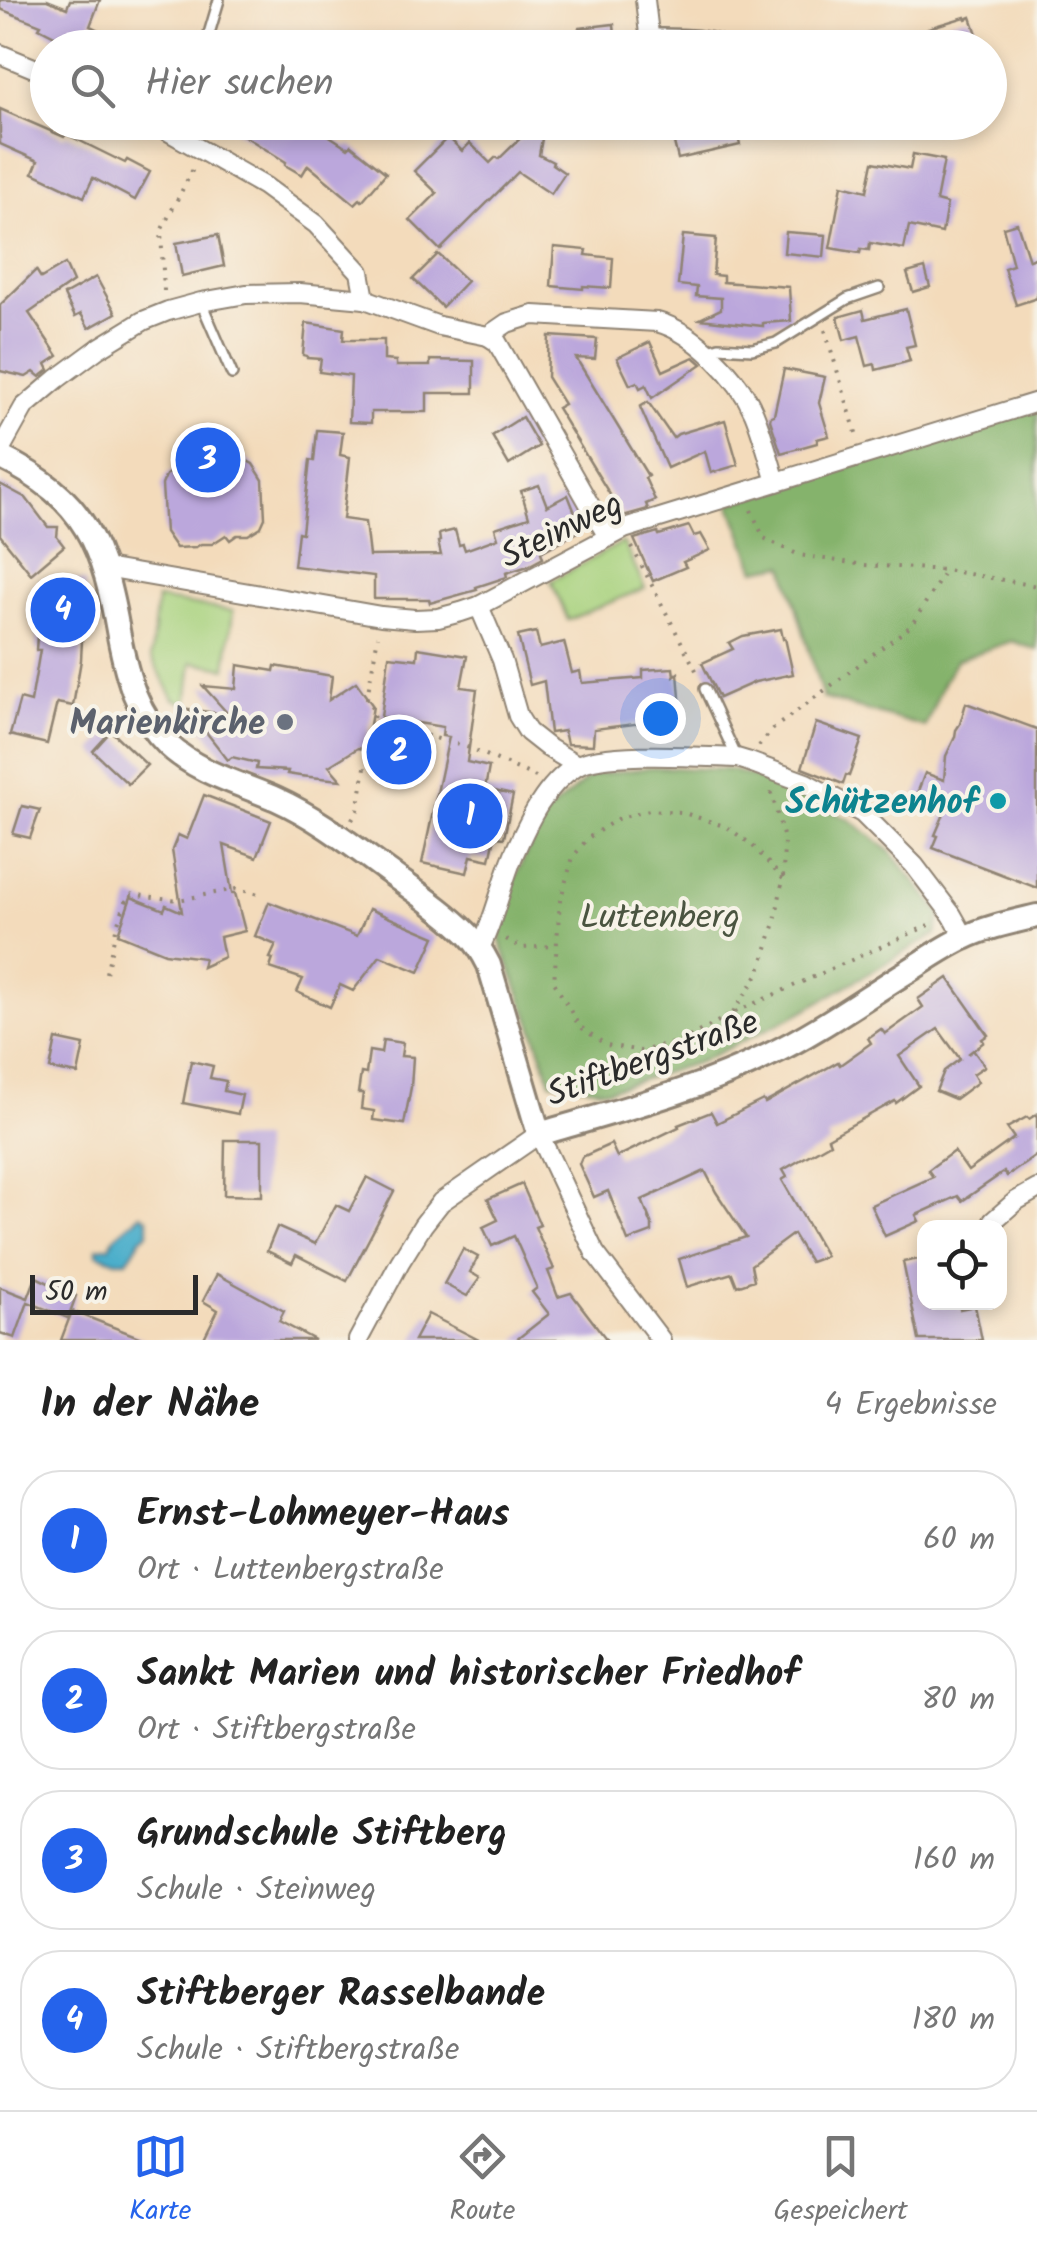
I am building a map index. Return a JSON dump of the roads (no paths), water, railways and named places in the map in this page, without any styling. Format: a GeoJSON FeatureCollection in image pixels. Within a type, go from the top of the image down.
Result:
{"type":"FeatureCollection","features":[{"type":"Feature","properties":{"kind":"street"},"geometry":{"type":"LineString","coordinates":[[645,0],[648,30]]}},
{"type":"Feature","properties":{"kind":"street"},"geometry":{"type":"LineString","coordinates":[[0,54],[30,66]]}},
{"type":"Feature","properties":{"kind":"street"},"geometry":{"type":"LineString","coordinates":[[185,140],[264,186],[316,224],[360,272],[365,300]]}},
{"type":"Feature","properties":{"kind":"street"},"geometry":{"type":"LineString","coordinates":[[0,453],[24,407],[99,348],[168,310],[246,294],[300,293],[365,300],[497,342],[584,490],[616,534]]}},
{"type":"Feature","properties":{"kind":"street"},"geometry":{"type":"LineString","coordinates":[[488,336],[506,323],[533,314],[669,325],[708,352],[730,375],[753,410],[776,482]]}},
{"type":"Feature","properties":{"kind":"street","name":"Steinweg"},"geometry":{"type":"LineString","coordinates":[[105,568],[381,616],[415,619],[483,614],[616,534],[1037,402]]}},
{"type":"Feature","properties":{"kind":"street","name":"Stiftbergstraße"},"geometry":{"type":"LineString","coordinates":[[0,453],[48,485],[90,532],[105,568],[126,674],[136,700],[167,744],[189,761],[278,800],[342,837],[468,934],[485,938],[489,965],[538,1134],[660,1098],[768,1056],[823,1027],[964,938],[1037,916]]}},
{"type":"Feature","properties":{"kind":"street"},"geometry":{"type":"LineString","coordinates":[[483,614],[502,660],[518,716],[528,732],[577,765]]}},
{"type":"Feature","properties":{"kind":"street"},"geometry":{"type":"LineString","coordinates":[[485,938],[514,855],[540,801],[554,784],[577,765],[598,759],[668,756],[742,760],[806,783],[862,814],[914,865],[952,915],[964,938]]}},
{"type":"Feature","properties":{"kind":"street"},"geometry":{"type":"LineString","coordinates":[[358,1340],[408,1250],[441,1202],[538,1134],[595,1253],[661,1340]]}},
{"type":"Feature","properties":{"kind":"street"},"geometry":{"type":"LineString","coordinates":[[992,1220],[1037,1190]]}},
{"type":"Feature","properties":{"kind":"lane"},"geometry":{"type":"LineString","coordinates":[[210,30],[219,0]]}},
{"type":"Feature","properties":{"kind":"lane"},"geometry":{"type":"LineString","coordinates":[[708,352],[719,347],[752,348],[776,343],[847,299],[878,288]]}},
{"type":"Feature","properties":{"kind":"lane"},"geometry":{"type":"LineString","coordinates":[[201,302],[232,374]]}},
{"type":"Feature","properties":{"kind":"lane"},"geometry":{"type":"LineString","coordinates":[[706,689],[742,760]]}},
{"type":"Feature","properties":{"kind":"water"},"geometry":{"type":"Polygon","coordinates":[[[141,1214],[148,1219],[148,1233],[127,1261],[97,1254],[97,1248],[110,1246],[114,1237],[141,1214]]]}},
{"type":"Feature","properties":{"kind":"place","name":"Grundschule Stiftberg"},"geometry":{"type":"Point","coordinates":[208,460]}},
{"type":"Feature","properties":{"kind":"place","name":"Stiftberger Rasselbande"},"geometry":{"type":"Point","coordinates":[63,610]}},
{"type":"Feature","properties":{"kind":"place","name":"Marienkirche"},"geometry":{"type":"Point","coordinates":[285,722]}},
{"type":"Feature","properties":{"kind":"place","name":"Sankt Marien und historischer Friedhof"},"geometry":{"type":"Point","coordinates":[399,752]}},
{"type":"Feature","properties":{"kind":"place","name":"Schützenhof"},"geometry":{"type":"Point","coordinates":[998,801]}},
{"type":"Feature","properties":{"kind":"place","name":"Ernst-Lohmeyer-Haus"},"geometry":{"type":"Point","coordinates":[470,816]}},
{"type":"Feature","properties":{"kind":"park label","name":"Luttenberg"},"geometry":{"type":"Point","coordinates":[660,916]}}]}
